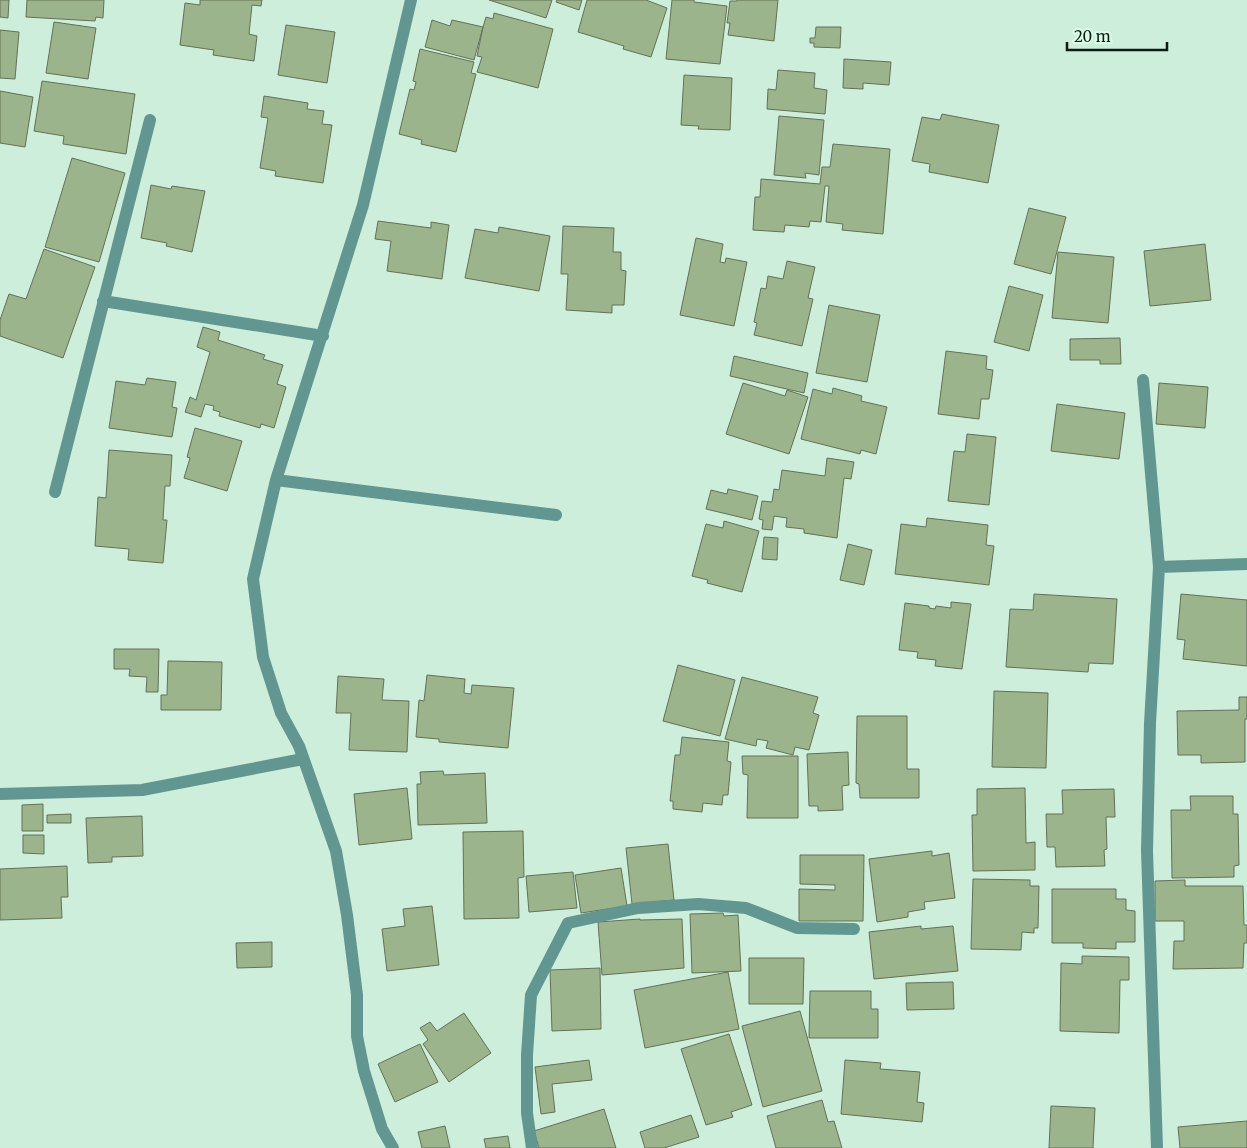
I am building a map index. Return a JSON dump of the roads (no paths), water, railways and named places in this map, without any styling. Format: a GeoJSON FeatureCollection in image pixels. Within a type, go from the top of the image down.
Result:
{"type":"FeatureCollection","features":[{"type":"Feature","properties":{"kind":"street"},"geometry":{"type":"LineString","coordinates":[[392,1148],[382,1129],[364,1071],[357,1036],[357,995],[336,851],[299,746],[282,713],[263,657],[253,579],[276,480],[363,205],[411,0]]}},
{"type":"Feature","properties":{"kind":"street"},"geometry":{"type":"LineString","coordinates":[[55,492],[150,120]]}},
{"type":"Feature","properties":{"kind":"street"},"geometry":{"type":"LineString","coordinates":[[103,301],[323,336]]}},
{"type":"Feature","properties":{"kind":"street"},"geometry":{"type":"LineString","coordinates":[[1143,380],[1159,567],[1150,723],[1147,851],[1157,1148]]}},
{"type":"Feature","properties":{"kind":"street"},"geometry":{"type":"LineString","coordinates":[[276,480],[556,515]]}},
{"type":"Feature","properties":{"kind":"street"},"geometry":{"type":"LineString","coordinates":[[1159,567],[1247,564]]}},
{"type":"Feature","properties":{"kind":"street"},"geometry":{"type":"LineString","coordinates":[[0,794],[142,790],[303,759]]}},
{"type":"Feature","properties":{"kind":"street"},"geometry":{"type":"LineString","coordinates":[[532,1148],[527,1112],[527,1055],[531,995],[568,923],[638,908],[698,904],[746,908],[797,928],[854,929]]}}]}
